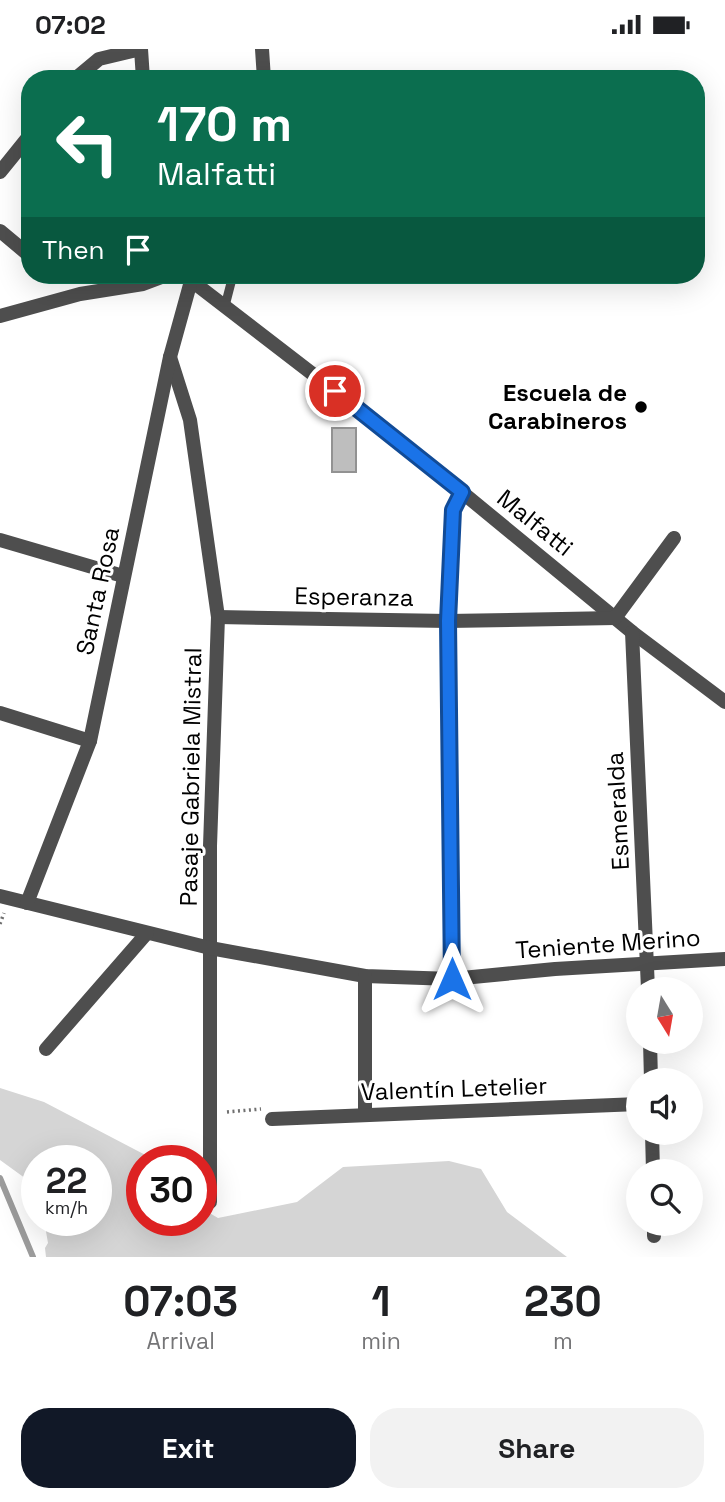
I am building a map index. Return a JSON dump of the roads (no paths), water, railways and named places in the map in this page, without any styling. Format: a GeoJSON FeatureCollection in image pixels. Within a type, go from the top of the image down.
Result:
{"type":"FeatureCollection","features":[{"type":"Feature","properties":{"kind":"street"},"geometry":{"type":"LineString","coordinates":[[86,70],[99,59],[141,49],[142,70]]}},
{"type":"Feature","properties":{"kind":"street"},"geometry":{"type":"LineString","coordinates":[[262,49],[263,70]]}},
{"type":"Feature","properties":{"kind":"street"},"geometry":{"type":"LineString","coordinates":[[0,172],[21,146]]}},
{"type":"Feature","properties":{"kind":"street"},"geometry":{"type":"LineString","coordinates":[[0,232],[21,249]]}},
{"type":"Feature","properties":{"kind":"street"},"geometry":{"type":"LineString","coordinates":[[0,316],[80,294],[143,284]]}},
{"type":"Feature","properties":{"kind":"street","name":"Santa Rosa"},"geometry":{"type":"LineString","coordinates":[[27,903],[90,741],[187,284]]}},
{"type":"Feature","properties":{"kind":"street","name":"Malfatti"},"geometry":{"type":"LineString","coordinates":[[196,284],[462,492],[632,632],[725,702]]}},
{"type":"Feature","properties":{"kind":"street","name":"Pasaje Gabriela Mistral"},"geometry":{"type":"LineString","coordinates":[[170,358],[190,420],[218,617],[210,834],[209,1145]]}},
{"type":"Feature","properties":{"kind":"street"},"geometry":{"type":"LineString","coordinates":[[452,979],[448,621],[453,510],[462,492]]}},
{"type":"Feature","properties":{"kind":"street"},"geometry":{"type":"LineString","coordinates":[[615,618],[674,538]]}},
{"type":"Feature","properties":{"kind":"street"},"geometry":{"type":"LineString","coordinates":[[0,540],[123,576]]}},
{"type":"Feature","properties":{"kind":"street","name":"Esperanza"},"geometry":{"type":"LineString","coordinates":[[218,617],[448,621],[615,618]]}},
{"type":"Feature","properties":{"kind":"street","name":"Esmeralda"},"geometry":{"type":"LineString","coordinates":[[632,632],[649,977]]}},
{"type":"Feature","properties":{"kind":"street"},"geometry":{"type":"LineString","coordinates":[[0,713],[90,741]]}},
{"type":"Feature","properties":{"kind":"street","name":"Teniente Merino"},"geometry":{"type":"LineString","coordinates":[[0,896],[210,948],[365,975],[452,979],[725,958]]}},
{"type":"Feature","properties":{"kind":"street"},"geometry":{"type":"LineString","coordinates":[[46,1049],[147,933]]}},
{"type":"Feature","properties":{"kind":"street"},"geometry":{"type":"LineString","coordinates":[[365,975],[365,1115]]}},
{"type":"Feature","properties":{"kind":"street","name":"Valentín Letelier"},"geometry":{"type":"LineString","coordinates":[[267,1114],[365,1115],[626,1105]]}},
{"type":"Feature","properties":{"kind":"lane"},"geometry":{"type":"LineString","coordinates":[[225,306],[231,284]]}},
{"type":"Feature","properties":{"kind":"waterway"},"geometry":{"type":"LineString","coordinates":[[0,1178],[33,1257]]}},
{"type":"Feature","properties":{"kind":"place","name":"Escuela de Carabineros"},"geometry":{"type":"Point","coordinates":[641,407]}}]}
